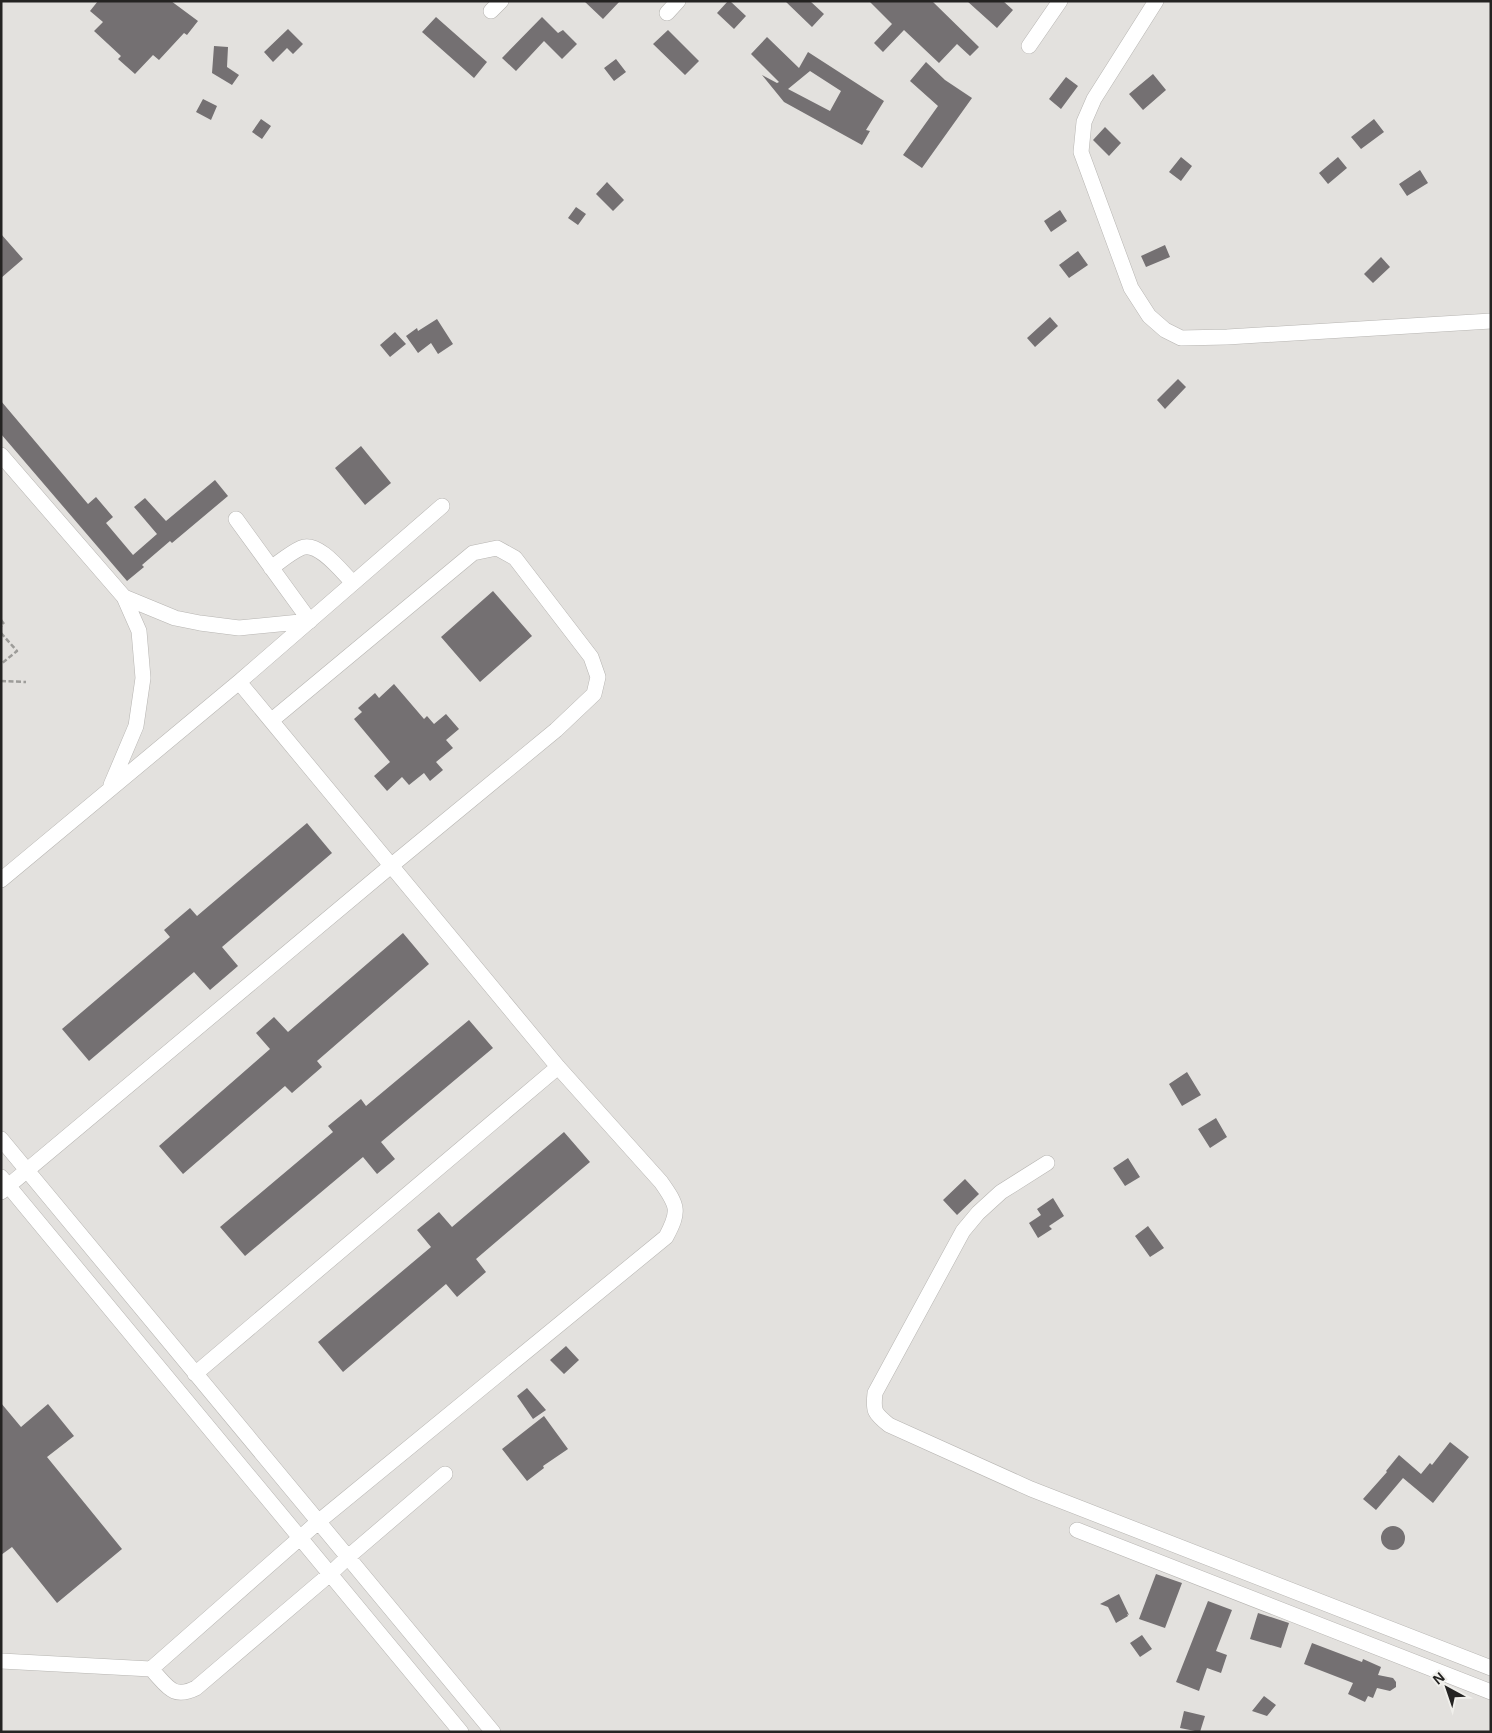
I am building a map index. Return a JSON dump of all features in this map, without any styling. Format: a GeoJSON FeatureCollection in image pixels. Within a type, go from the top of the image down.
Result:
{"type":"FeatureCollection","features":[{"type":"Feature","properties":{"kind":"street"},"geometry":{"type":"LineString","coordinates":[[667,13],[678,1]]}},
{"type":"Feature","properties":{"kind":"street"},"geometry":{"type":"LineString","coordinates":[[1030,46],[1060,1]]}},
{"type":"Feature","properties":{"kind":"street"},"geometry":{"type":"LineString","coordinates":[[1156,1],[1094,99],[1084,122],[1081,152],[1131,288],[1149,316],[1164,330],[1181,338],[1227,337],[1491,321]]}},
{"type":"Feature","properties":{"kind":"street"},"geometry":{"type":"LineString","coordinates":[[1,455],[124,597],[139,631],[143,678],[136,726],[109,789]]}},
{"type":"Feature","properties":{"kind":"street"},"geometry":{"type":"LineString","coordinates":[[1,880],[239,682],[442,506]]}},
{"type":"Feature","properties":{"kind":"street"},"geometry":{"type":"LineString","coordinates":[[236,518],[310,621]]}},
{"type":"Feature","properties":{"kind":"street"},"geometry":{"type":"LineString","coordinates":[[271,568],[302,547],[311,546],[321,551],[353,584]]}},
{"type":"Feature","properties":{"kind":"street"},"geometry":{"type":"LineString","coordinates":[[272,720],[473,553],[498,548],[515,558],[591,657],[598,677],[594,694],[556,730],[27,1170],[4,1185],[461,1732]]}},
{"type":"Feature","properties":{"kind":"street"},"geometry":{"type":"LineString","coordinates":[[124,597],[175,618],[200,624],[240,628],[310,621]]}},
{"type":"Feature","properties":{"kind":"street"},"geometry":{"type":"LineString","coordinates":[[151,1669],[318,1522],[666,1237],[675,1220],[674,1201],[661,1182],[558,1067],[239,682]]}},
{"type":"Feature","properties":{"kind":"street"},"geometry":{"type":"LineString","coordinates":[[195,1374],[558,1067]]}},
{"type":"Feature","properties":{"kind":"street"},"geometry":{"type":"LineString","coordinates":[[1,1139],[493,1732]]}},
{"type":"Feature","properties":{"kind":"street"},"geometry":{"type":"LineString","coordinates":[[1047,1163],[1001,1192],[978,1212],[963,1231],[875,1393],[874,1409],[879,1417],[889,1425],[1031,1489],[1491,1668]]}},
{"type":"Feature","properties":{"kind":"street"},"geometry":{"type":"LineString","coordinates":[[1,1661],[151,1669],[172,1690],[180,1694],[187,1692],[196,1688],[445,1474]]}},
{"type":"Feature","properties":{"kind":"street"},"geometry":{"type":"LineString","coordinates":[[1077,1530],[1491,1692]]}},
{"type":"Feature","properties":{"kind":"path"},"geometry":{"type":"LineString","coordinates":[[1,620],[4,624],[1,626]]}},
{"type":"Feature","properties":{"kind":"path"},"geometry":{"type":"LineString","coordinates":[[1,633],[17,651],[1,664]]}},
{"type":"Feature","properties":{"kind":"path"},"geometry":{"type":"LineString","coordinates":[[1,680],[26,682]]}},
{"type":"Feature","properties":{"kind":"building"},"geometry":{"type":"Polygon","coordinates":[[[98,1],[171,1],[198,21],[187,35],[184,33],[159,60],[153,55],[135,74],[118,59],[121,56],[94,31],[103,22],[90,11],[98,1]]]}},
{"type":"Feature","properties":{"kind":"building"},"geometry":{"type":"Polygon","coordinates":[[[584,1],[620,1],[603,19],[584,1]]]}},
{"type":"Feature","properties":{"kind":"building"},"geometry":{"type":"Polygon","coordinates":[[[728,1],[746,16],[734,29],[717,13],[728,1]]]}},
{"type":"Feature","properties":{"kind":"building"},"geometry":{"type":"Polygon","coordinates":[[[785,1],[810,1],[824,14],[812,27],[785,1]]]}},
{"type":"Feature","properties":{"kind":"building"},"geometry":{"type":"Polygon","coordinates":[[[869,1],[932,1],[979,47],[970,56],[957,44],[939,63],[904,30],[883,52],[874,43],[892,24],[869,1]]]}},
{"type":"Feature","properties":{"kind":"building"},"geometry":{"type":"Polygon","coordinates":[[[967,1],[1003,1],[1013,10],[997,28],[967,1]]]}},
{"type":"Feature","properties":{"kind":"building"},"geometry":{"type":"Polygon","coordinates":[[[436,17],[487,62],[474,78],[422,32],[436,17]]]}},
{"type":"Feature","properties":{"kind":"building"},"geometry":{"type":"Polygon","coordinates":[[[542,17],[558,33],[563,30],[577,44],[562,59],[544,41],[516,71],[502,58],[542,17]]]}},
{"type":"Feature","properties":{"kind":"building"},"geometry":{"type":"Polygon","coordinates":[[[288,29],[303,44],[293,54],[287,48],[273,62],[264,52],[288,29]]]}},
{"type":"Feature","properties":{"kind":"building"},"geometry":{"type":"Polygon","coordinates":[[[668,30],[699,61],[685,75],[653,44],[668,30]]]}},
{"type":"Feature","properties":{"kind":"building"},"geometry":{"type":"Polygon","coordinates":[[[767,37],[799,68],[808,52],[884,101],[866,130],[870,131],[862,145],[784,102],[762,75],[777,83],[779,82],[751,54],[767,37]],[[810,71],[788,89],[830,111],[841,91],[810,71]]]}},
{"type":"Feature","properties":{"kind":"building"},"geometry":{"type":"Polygon","coordinates":[[[214,46],[228,47],[227,67],[239,75],[232,85],[212,73],[214,46]]]}},
{"type":"Feature","properties":{"kind":"building"},"geometry":{"type":"Polygon","coordinates":[[[616,59],[626,72],[614,81],[604,68],[616,59]]]}},
{"type":"Feature","properties":{"kind":"building"},"geometry":{"type":"Polygon","coordinates":[[[926,62],[945,80],[972,98],[922,168],[903,155],[938,106],[910,81],[926,62]]]}},
{"type":"Feature","properties":{"kind":"building"},"geometry":{"type":"Polygon","coordinates":[[[1153,74],[1166,90],[1143,110],[1129,94],[1153,74]]]}},
{"type":"Feature","properties":{"kind":"building"},"geometry":{"type":"Polygon","coordinates":[[[1066,77],[1078,86],[1061,109],[1049,99],[1066,77]]]}},
{"type":"Feature","properties":{"kind":"building"},"geometry":{"type":"Polygon","coordinates":[[[203,99],[217,106],[211,120],[196,112],[203,99]]]}},
{"type":"Feature","properties":{"kind":"building"},"geometry":{"type":"Polygon","coordinates":[[[261,119],[271,126],[262,139],[252,132],[261,119]]]}},
{"type":"Feature","properties":{"kind":"building"},"geometry":{"type":"Polygon","coordinates":[[[1374,119],[1384,132],[1361,149],[1351,137],[1374,119]]]}},
{"type":"Feature","properties":{"kind":"building"},"geometry":{"type":"Polygon","coordinates":[[[1105,127],[1121,143],[1109,156],[1093,140],[1105,127]]]}},
{"type":"Feature","properties":{"kind":"building"},"geometry":{"type":"Polygon","coordinates":[[[1181,157],[1192,166],[1181,181],[1169,172],[1181,157]]]}},
{"type":"Feature","properties":{"kind":"building"},"geometry":{"type":"Polygon","coordinates":[[[1338,157],[1347,168],[1328,184],[1319,173],[1338,157]]]}},
{"type":"Feature","properties":{"kind":"building"},"geometry":{"type":"Polygon","coordinates":[[[1420,170],[1428,183],[1407,196],[1399,184],[1420,170]]]}},
{"type":"Feature","properties":{"kind":"building"},"geometry":{"type":"Polygon","coordinates":[[[607,182],[624,200],[613,211],[596,194],[607,182]]]}},
{"type":"Feature","properties":{"kind":"building"},"geometry":{"type":"Polygon","coordinates":[[[576,207],[586,214],[578,225],[568,218],[576,207]]]}},
{"type":"Feature","properties":{"kind":"building"},"geometry":{"type":"Polygon","coordinates":[[[1060,210],[1067,221],[1051,232],[1044,221],[1060,210]]]}},
{"type":"Feature","properties":{"kind":"building"},"geometry":{"type":"Polygon","coordinates":[[[1,234],[23,259],[1,278],[1,234]]]}},
{"type":"Feature","properties":{"kind":"building"},"geometry":{"type":"Polygon","coordinates":[[[1165,245],[1170,257],[1146,267],[1141,256],[1165,245]]]}},
{"type":"Feature","properties":{"kind":"building"},"geometry":{"type":"Polygon","coordinates":[[[1078,251],[1088,265],[1069,278],[1059,265],[1078,251]]]}},
{"type":"Feature","properties":{"kind":"building"},"geometry":{"type":"Polygon","coordinates":[[[1381,257],[1390,267],[1373,283],[1364,274],[1381,257]]]}},
{"type":"Feature","properties":{"kind":"building"},"geometry":{"type":"Polygon","coordinates":[[[1050,317],[1058,326],[1035,347],[1027,338],[1050,317]]]}},
{"type":"Feature","properties":{"kind":"building"},"geometry":{"type":"Polygon","coordinates":[[[437,319],[453,344],[438,354],[431,343],[418,353],[406,336],[417,328],[418,331],[437,319]]]}},
{"type":"Feature","properties":{"kind":"building"},"geometry":{"type":"Polygon","coordinates":[[[395,332],[406,344],[390,357],[380,345],[395,332]]]}},
{"type":"Feature","properties":{"kind":"building"},"geometry":{"type":"Polygon","coordinates":[[[1178,379],[1186,387],[1165,409],[1157,400],[1178,379]]]}},
{"type":"Feature","properties":{"kind":"building"},"geometry":{"type":"Polygon","coordinates":[[[1,401],[88,504],[96,497],[113,517],[106,523],[133,555],[157,534],[134,507],[145,498],[166,521],[215,480],[228,496],[172,543],[170,541],[127,581],[1,434],[1,401]]]}},
{"type":"Feature","properties":{"kind":"building"},"geometry":{"type":"Polygon","coordinates":[[[361,446],[391,483],[365,505],[335,468],[361,446]]]}},
{"type":"Feature","properties":{"kind":"building"},"geometry":{"type":"Polygon","coordinates":[[[493,591],[532,636],[480,682],[441,637],[493,591]]]}},
{"type":"Feature","properties":{"kind":"building"},"geometry":{"type":"Polygon","coordinates":[[[394,684],[424,719],[427,716],[434,724],[446,714],[459,729],[446,740],[453,748],[436,762],[443,770],[430,781],[424,773],[409,785],[402,777],[387,791],[374,776],[390,762],[354,719],[362,712],[358,708],[375,693],[379,698],[394,684]]]}},
{"type":"Feature","properties":{"kind":"building"},"geometry":{"type":"Polygon","coordinates":[[[307,823],[332,853],[222,947],[238,966],[210,990],[194,972],[89,1061],[62,1029],[170,937],[164,930],[190,908],[197,916],[307,823]]]}},
{"type":"Feature","properties":{"kind":"building"},"geometry":{"type":"Polygon","coordinates":[[[403,933],[429,964],[317,1061],[322,1067],[292,1093],[285,1086],[183,1174],[159,1146],[270,1049],[256,1033],[274,1017],[288,1032],[403,933]]]}},
{"type":"Feature","properties":{"kind":"building"},"geometry":{"type":"Polygon","coordinates":[[[469,1020],[493,1048],[381,1142],[395,1159],[377,1174],[363,1157],[245,1256],[220,1227],[333,1132],[328,1126],[361,1099],[366,1106],[469,1020]]]}},
{"type":"Feature","properties":{"kind":"building"},"geometry":{"type":"Polygon","coordinates":[[[1187,1072],[1201,1095],[1182,1106],[1169,1084],[1187,1072]]]}},
{"type":"Feature","properties":{"kind":"building"},"geometry":{"type":"Polygon","coordinates":[[[1216,1118],[1227,1137],[1210,1148],[1198,1129],[1216,1118]]]}},
{"type":"Feature","properties":{"kind":"building"},"geometry":{"type":"Polygon","coordinates":[[[564,1132],[590,1162],[476,1259],[486,1272],[457,1297],[446,1284],[343,1372],[318,1342],[431,1247],[417,1230],[439,1212],[452,1227],[564,1132]]]}},
{"type":"Feature","properties":{"kind":"building"},"geometry":{"type":"Polygon","coordinates":[[[1128,1158],[1140,1177],[1125,1186],[1113,1168],[1128,1158]]]}},
{"type":"Feature","properties":{"kind":"building"},"geometry":{"type":"Polygon","coordinates":[[[965,1179],[979,1194],[957,1215],[943,1200],[965,1179]]]}},
{"type":"Feature","properties":{"kind":"building"},"geometry":{"type":"Polygon","coordinates":[[[1053,1198],[1064,1216],[1049,1226],[1052,1229],[1038,1238],[1029,1223],[1041,1215],[1037,1209],[1053,1198]]]}},
{"type":"Feature","properties":{"kind":"building"},"geometry":{"type":"Polygon","coordinates":[[[1148,1226],[1164,1248],[1150,1257],[1135,1236],[1148,1226]]]}},
{"type":"Feature","properties":{"kind":"building"},"geometry":{"type":"Polygon","coordinates":[[[566,1346],[579,1360],[564,1374],[550,1360],[566,1346]]]}},
{"type":"Feature","properties":{"kind":"building"},"geometry":{"type":"Polygon","coordinates":[[[527,1388],[546,1410],[533,1419],[517,1396],[527,1388]]]}},
{"type":"Feature","properties":{"kind":"building"},"geometry":{"type":"Polygon","coordinates":[[[1,1403],[21,1427],[48,1404],[74,1436],[47,1457],[122,1549],[57,1603],[12,1547],[1,1555],[1,1403]]]}},
{"type":"Feature","properties":{"kind":"building"},"geometry":{"type":"Polygon","coordinates":[[[544,1416],[568,1449],[543,1466],[544,1468],[527,1481],[502,1449],[544,1416]]]}},
{"type":"Feature","properties":{"kind":"building"},"geometry":{"type":"Polygon","coordinates":[[[1450,1442],[1469,1457],[1433,1503],[1403,1478],[1376,1510],[1363,1499],[1399,1455],[1421,1474],[1430,1463],[1432,1465],[1450,1442]]]}},
{"type":"Feature","properties":{"kind":"building"},"geometry":{"type":"Polygon","coordinates":[[[1393,1526],[1398,1527],[1404,1533],[1404,1543],[1398,1549],[1393,1550],[1388,1549],[1382,1543],[1381,1538],[1382,1533],[1388,1527],[1393,1526]]]}},
{"type":"Feature","properties":{"kind":"building"},"geometry":{"type":"Polygon","coordinates":[[[1156,1574],[1182,1583],[1165,1628],[1139,1619],[1156,1574]]]}},
{"type":"Feature","properties":{"kind":"building"},"geometry":{"type":"Polygon","coordinates":[[[1119,1594],[1129,1615],[1127,1614],[1128,1616],[1116,1623],[1108,1607],[1100,1604],[1119,1594]]]}},
{"type":"Feature","properties":{"kind":"building"},"geometry":{"type":"Polygon","coordinates":[[[1208,1601],[1232,1610],[1216,1651],[1227,1655],[1221,1673],[1207,1668],[1199,1691],[1176,1682],[1208,1601]]]}},
{"type":"Feature","properties":{"kind":"building"},"geometry":{"type":"Polygon","coordinates":[[[1258,1613],[1289,1623],[1281,1648],[1250,1639],[1258,1613]]]}},
{"type":"Feature","properties":{"kind":"building"},"geometry":{"type":"Polygon","coordinates":[[[1142,1635],[1152,1649],[1140,1657],[1130,1643],[1142,1635]]]}},
{"type":"Feature","properties":{"kind":"building"},"geometry":{"type":"Polygon","coordinates":[[[1312,1643],[1362,1662],[1363,1659],[1381,1667],[1378,1675],[1393,1678],[1396,1682],[1396,1687],[1390,1691],[1377,1688],[1373,1698],[1368,1696],[1365,1702],[1348,1694],[1353,1683],[1304,1664],[1312,1643]]]}},
{"type":"Feature","properties":{"kind":"building"},"geometry":{"type":"Polygon","coordinates":[[[1264,1696],[1276,1705],[1267,1716],[1252,1711],[1264,1696]]]}},
{"type":"Feature","properties":{"kind":"building"},"geometry":{"type":"Polygon","coordinates":[[[1184,1711],[1205,1716],[1200,1732],[1180,1728],[1184,1711]]]}}]}
